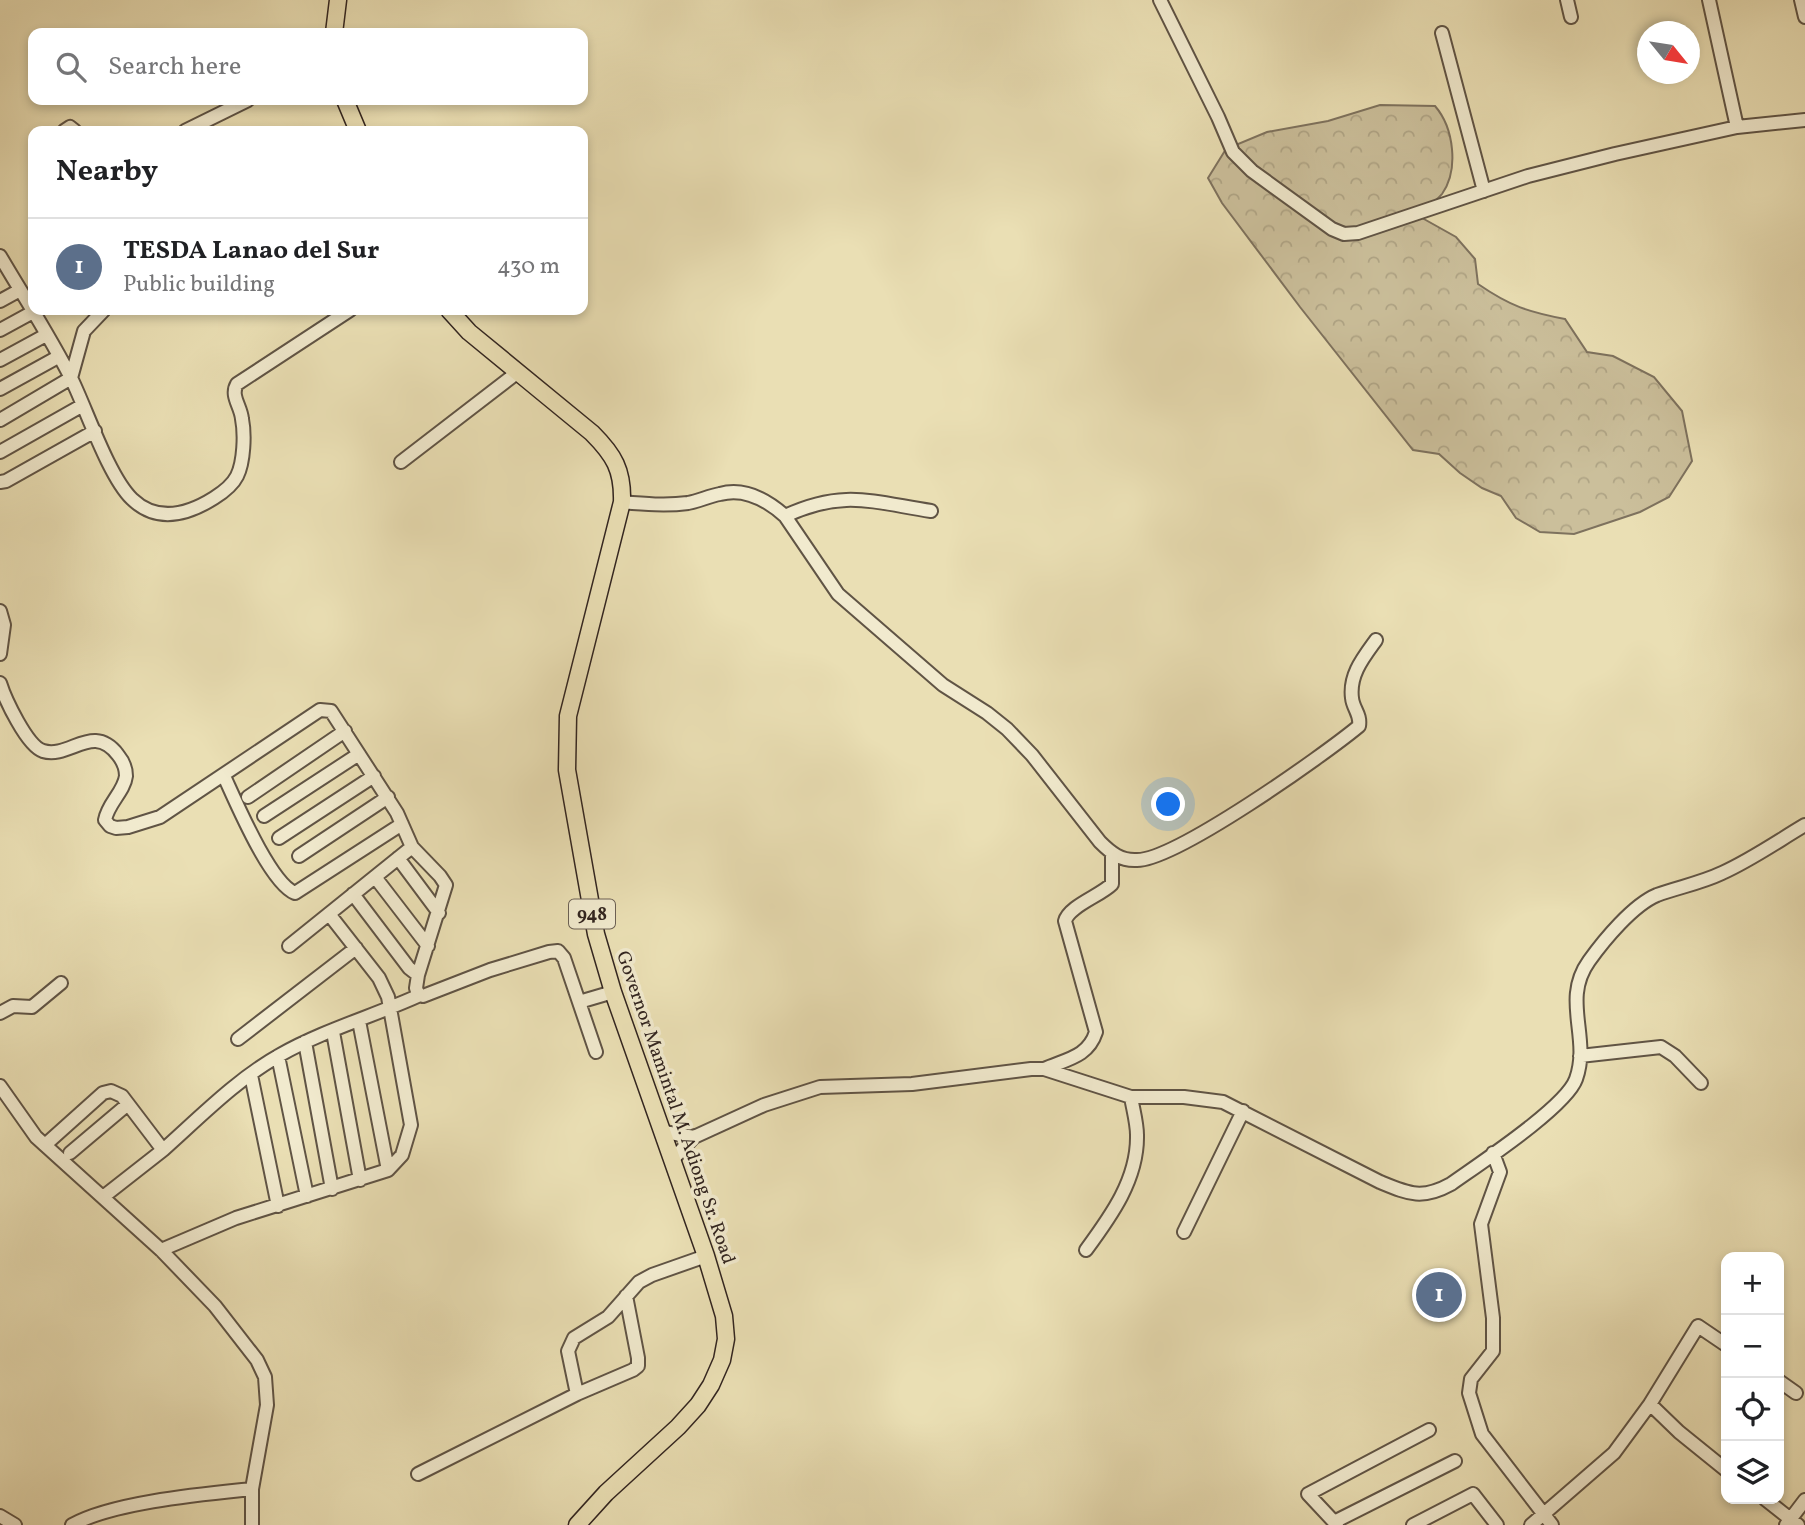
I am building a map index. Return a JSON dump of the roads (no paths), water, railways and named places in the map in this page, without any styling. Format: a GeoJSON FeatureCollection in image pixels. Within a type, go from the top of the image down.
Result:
{"type":"FeatureCollection","features":[{"type":"Feature","properties":{"kind":"main road"},"geometry":{"type":"LineString","coordinates":[[335,28],[338,0]]}},
{"type":"Feature","properties":{"kind":"main road"},"geometry":{"type":"LineString","coordinates":[[347,105],[356,126]]}},
{"type":"Feature","properties":{"kind":"main road","name":"Governor Mamintal M. Adiong Sr. Road"},"geometry":{"type":"LineString","coordinates":[[454,315],[469,332],[609,450],[623,485],[622,502],[568,716],[567,770],[596,934],[613,992],[664,1132],[724,1316],[726,1339],[722,1360],[711,1385],[678,1427],[606,1493],[577,1525]]}},
{"type":"Feature","properties":{"kind":"street"},"geometry":{"type":"LineString","coordinates":[[1160,0],[1233,152],[1252,171],[1332,229],[1344,234],[1358,233],[1528,176],[1615,154],[1737,127],[1805,120]]}},
{"type":"Feature","properties":{"kind":"street"},"geometry":{"type":"LineString","coordinates":[[1567,0],[1571,17]]}},
{"type":"Feature","properties":{"kind":"street"},"geometry":{"type":"LineString","coordinates":[[1709,0],[1737,127]]}},
{"type":"Feature","properties":{"kind":"street"},"geometry":{"type":"LineString","coordinates":[[1801,0],[1805,17]]}},
{"type":"Feature","properties":{"kind":"street"},"geometry":{"type":"LineString","coordinates":[[1443,33],[1484,191]]}},
{"type":"Feature","properties":{"kind":"street"},"geometry":{"type":"LineString","coordinates":[[196,126],[238,105]]}},
{"type":"Feature","properties":{"kind":"street"},"geometry":{"type":"LineString","coordinates":[[2,264],[28,304]]}},
{"type":"Feature","properties":{"kind":"street"},"geometry":{"type":"LineString","coordinates":[[0,301],[20,290]]}},
{"type":"Feature","properties":{"kind":"street"},"geometry":{"type":"LineString","coordinates":[[0,330],[28,315]]}},
{"type":"Feature","properties":{"kind":"street"},"geometry":{"type":"LineString","coordinates":[[35,315],[71,378],[122,486],[150,512],[164,515],[200,508],[229,487],[237,477],[243,428],[234,394],[237,383],[341,315]]}},
{"type":"Feature","properties":{"kind":"street"},"geometry":{"type":"LineString","coordinates":[[0,420],[71,378],[84,331],[99,315]]}},
{"type":"Feature","properties":{"kind":"street"},"geometry":{"type":"LineString","coordinates":[[0,360],[46,335]]}},
{"type":"Feature","properties":{"kind":"street"},"geometry":{"type":"LineString","coordinates":[[0,388],[58,357]]}},
{"type":"Feature","properties":{"kind":"street"},"geometry":{"type":"LineString","coordinates":[[401,463],[518,372]]}},
{"type":"Feature","properties":{"kind":"street"},"geometry":{"type":"LineString","coordinates":[[0,452],[83,405]]}},
{"type":"Feature","properties":{"kind":"street"},"geometry":{"type":"LineString","coordinates":[[0,482],[95,431]]}},
{"type":"Feature","properties":{"kind":"street"},"geometry":{"type":"LineString","coordinates":[[622,502],[672,505],[724,492],[742,492],[773,505],[785,516],[838,594],[943,685],[1007,729],[1032,755],[1100,842],[1124,859],[1153,858],[1169,850],[1260,796],[1359,726],[1360,719],[1352,701],[1356,668],[1376,640]]}},
{"type":"Feature","properties":{"kind":"street"},"geometry":{"type":"LineString","coordinates":[[785,516],[810,505],[844,498],[931,511]]}},
{"type":"Feature","properties":{"kind":"street"},"geometry":{"type":"LineString","coordinates":[[0,611],[4,625],[0,654]]}},
{"type":"Feature","properties":{"kind":"street"},"geometry":{"type":"LineString","coordinates":[[0,683],[30,742],[40,750],[54,751],[98,741],[117,754],[126,771],[125,779],[105,816],[110,826],[128,827],[160,817],[320,710],[331,712],[388,797],[412,847],[446,885],[418,975],[416,988],[420,995]]}},
{"type":"Feature","properties":{"kind":"street"},"geometry":{"type":"LineString","coordinates":[[248,797],[345,731]]}},
{"type":"Feature","properties":{"kind":"street"},"geometry":{"type":"LineString","coordinates":[[264,816],[359,754]]}},
{"type":"Feature","properties":{"kind":"street"},"geometry":{"type":"LineString","coordinates":[[224,776],[258,846],[285,887],[295,894],[402,824]]}},
{"type":"Feature","properties":{"kind":"street"},"geometry":{"type":"LineString","coordinates":[[279,838],[374,776]]}},
{"type":"Feature","properties":{"kind":"street"},"geometry":{"type":"LineString","coordinates":[[299,856],[388,797]]}},
{"type":"Feature","properties":{"kind":"street"},"geometry":{"type":"LineString","coordinates":[[1044,1069],[1131,1097],[1223,1102],[1380,1182],[1421,1195],[1436,1192],[1451,1184],[1550,1111],[1567,1095],[1578,1076],[1580,1056],[1576,988],[1581,975],[1596,953],[1636,909],[1657,895],[1698,884],[1726,872],[1805,825]]}},
{"type":"Feature","properties":{"kind":"street"},"geometry":{"type":"LineString","coordinates":[[289,946],[412,847]]}},
{"type":"Feature","properties":{"kind":"street"},"geometry":{"type":"LineString","coordinates":[[673,1159],[694,1137],[764,1105],[820,1087],[912,1084],[1044,1069],[1087,1051],[1096,1032],[1065,921],[1070,912],[1112,884],[1112,853]]}},
{"type":"Feature","properties":{"kind":"street"},"geometry":{"type":"LineString","coordinates":[[398,858],[439,913]]}},
{"type":"Feature","properties":{"kind":"street"},"geometry":{"type":"LineString","coordinates":[[375,877],[428,946]]}},
{"type":"Feature","properties":{"kind":"street"},"geometry":{"type":"LineString","coordinates":[[353,894],[409,968],[418,975]]}},
{"type":"Feature","properties":{"kind":"street"},"geometry":{"type":"LineString","coordinates":[[161,1250],[236,1218],[388,1170],[402,1155],[411,1125],[385,988],[329,914]]}},
{"type":"Feature","properties":{"kind":"street"},"geometry":{"type":"LineString","coordinates":[[238,1039],[356,948]]}},
{"type":"Feature","properties":{"kind":"street"},"geometry":{"type":"LineString","coordinates":[[103,1197],[163,1150],[218,1101],[278,1056],[305,1042],[420,995],[554,951],[563,955],[596,1052]]}},
{"type":"Feature","properties":{"kind":"street"},"geometry":{"type":"LineString","coordinates":[[0,1013],[13,1006],[32,1007],[61,983]]}},
{"type":"Feature","properties":{"kind":"street"},"geometry":{"type":"LineString","coordinates":[[579,1002],[613,992]]}},
{"type":"Feature","properties":{"kind":"street"},"geometry":{"type":"LineString","coordinates":[[359,1021],[388,1170]]}},
{"type":"Feature","properties":{"kind":"street"},"geometry":{"type":"LineString","coordinates":[[333,1032],[360,1181]]}},
{"type":"Feature","properties":{"kind":"street"},"geometry":{"type":"LineString","coordinates":[[305,1042],[332,1189]]}},
{"type":"Feature","properties":{"kind":"street"},"geometry":{"type":"LineString","coordinates":[[1580,1056],[1661,1047],[1675,1056],[1701,1083]]}},
{"type":"Feature","properties":{"kind":"street"},"geometry":{"type":"LineString","coordinates":[[278,1056],[307,1196]]}},
{"type":"Feature","properties":{"kind":"street"},"geometry":{"type":"LineString","coordinates":[[251,1075],[278,1206]]}},
{"type":"Feature","properties":{"kind":"street"},"geometry":{"type":"LineString","coordinates":[[0,1086],[20,1116],[45,1145],[161,1250],[215,1306],[257,1360],[265,1377],[267,1405],[252,1489],[252,1525]]}},
{"type":"Feature","properties":{"kind":"street"},"geometry":{"type":"LineString","coordinates":[[45,1145],[108,1091],[117,1093],[128,1104],[163,1150]]}},
{"type":"Feature","properties":{"kind":"street"},"geometry":{"type":"LineString","coordinates":[[1087,1250],[1124,1194],[1135,1163],[1137,1135],[1131,1097]]}},
{"type":"Feature","properties":{"kind":"street"},"geometry":{"type":"LineString","coordinates":[[70,1153],[128,1104]]}},
{"type":"Feature","properties":{"kind":"street"},"geometry":{"type":"LineString","coordinates":[[1184,1231],[1244,1111]]}},
{"type":"Feature","properties":{"kind":"street"},"geometry":{"type":"LineString","coordinates":[[664,1132],[694,1137]]}},
{"type":"Feature","properties":{"kind":"street"},"geometry":{"type":"LineString","coordinates":[[56,1135],[70,1153],[72,1170]]}},
{"type":"Feature","properties":{"kind":"street"},"geometry":{"type":"LineString","coordinates":[[1493,1153],[1500,1172],[1481,1224],[1493,1318],[1493,1350],[1471,1379],[1469,1393],[1482,1434],[1552,1525]]}},
{"type":"Feature","properties":{"kind":"street"},"geometry":{"type":"LineString","coordinates":[[576,1394],[568,1351],[574,1338],[608,1317],[639,1282],[706,1256]]}},
{"type":"Feature","properties":{"kind":"street"},"geometry":{"type":"LineString","coordinates":[[418,1474],[576,1394],[638,1366],[626,1296]]}},
{"type":"Feature","properties":{"kind":"street"},"geometry":{"type":"LineString","coordinates":[[1531,1525],[1614,1452],[1650,1404],[1698,1326],[1721,1342]]}},
{"type":"Feature","properties":{"kind":"street"},"geometry":{"type":"LineString","coordinates":[[1784,1385],[1796,1393]]}},
{"type":"Feature","properties":{"kind":"street"},"geometry":{"type":"LineString","coordinates":[[1650,1404],[1721,1466]]}},
{"type":"Feature","properties":{"kind":"street"},"geometry":{"type":"LineString","coordinates":[[1429,1430],[1308,1494],[1336,1523],[1455,1461]]}},
{"type":"Feature","properties":{"kind":"street"},"geometry":{"type":"LineString","coordinates":[[72,1525],[123,1509],[252,1489]]}},
{"type":"Feature","properties":{"kind":"street"},"geometry":{"type":"LineString","coordinates":[[1413,1525],[1473,1494],[1497,1525]]}},
{"type":"Feature","properties":{"kind":"street"},"geometry":{"type":"LineString","coordinates":[[1770,1504],[1791,1523],[1805,1500]]}},
{"type":"Feature","properties":{"kind":"street"},"geometry":{"type":"LineString","coordinates":[[1434,1514],[1445,1525]]}},
{"type":"Feature","properties":{"kind":"street"},"geometry":{"type":"LineString","coordinates":[[0,1516],[15,1525]]}},
{"type":"Feature","properties":{"kind":"place","name":"TESDA Lanao del Sur"},"geometry":{"type":"Point","coordinates":[1439,1295]}}]}
